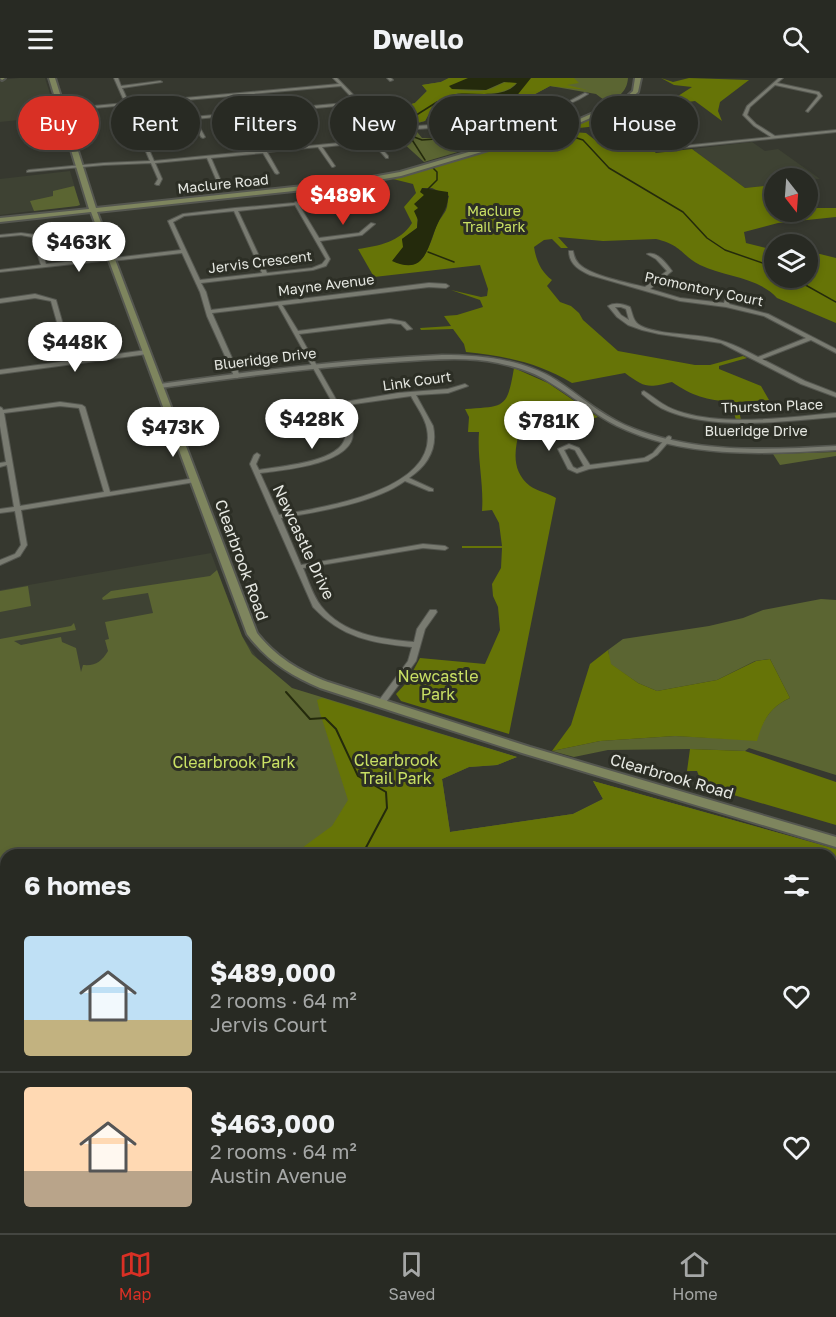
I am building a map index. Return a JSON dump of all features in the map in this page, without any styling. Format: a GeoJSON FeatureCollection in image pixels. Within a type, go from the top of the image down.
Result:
{"type":"FeatureCollection","features":[{"type":"Feature","properties":{"kind":"main road","name":"Clearbrook Road"},"geometry":{"type":"LineString","coordinates":[[52,78],[58,96]]}},
{"type":"Feature","properties":{"kind":"main road","name":"Maclure Road"},"geometry":{"type":"LineString","coordinates":[[0,219],[348,180],[398,171],[586,115],[624,96],[630,86],[631,78]]}},
{"type":"Feature","properties":{"kind":"main road","name":"Maclure Road"},"geometry":{"type":"LineString","coordinates":[[93,208],[350,183],[401,174],[594,116],[631,96],[637,86],[638,78]]}},
{"type":"Feature","properties":{"kind":"main road","name":"Clearbrook Road"},"geometry":{"type":"LineString","coordinates":[[74,150],[93,208],[252,634],[264,650],[280,664],[308,679],[526,750],[836,842]]}},
{"type":"Feature","properties":{"kind":"street"},"geometry":{"type":"LineString","coordinates":[[117,78],[125,96]]}},
{"type":"Feature","properties":{"kind":"street"},"geometry":{"type":"LineString","coordinates":[[335,78],[352,96]]}},
{"type":"Feature","properties":{"kind":"street"},"geometry":{"type":"LineString","coordinates":[[774,137],[755,125],[745,115],[748,107],[781,78]]}},
{"type":"Feature","properties":{"kind":"street"},"geometry":{"type":"LineString","coordinates":[[121,87],[160,82]]}},
{"type":"Feature","properties":{"kind":"street"},"geometry":{"type":"LineString","coordinates":[[776,84],[818,93],[820,96],[808,111]]}},
{"type":"Feature","properties":{"kind":"street"},"geometry":{"type":"LineString","coordinates":[[199,92],[202,98],[342,85]]}},
{"type":"Feature","properties":{"kind":"street"},"geometry":{"type":"LineString","coordinates":[[417,125],[531,114],[569,103],[586,94]]}},
{"type":"Feature","properties":{"kind":"street"},"geometry":{"type":"LineString","coordinates":[[200,131],[203,136]]}},
{"type":"Feature","properties":{"kind":"street"},"geometry":{"type":"LineString","coordinates":[[698,145],[836,131]]}},
{"type":"Feature","properties":{"kind":"street"},"geometry":{"type":"LineString","coordinates":[[29,171],[330,145]]}},
{"type":"Feature","properties":{"kind":"street"},"geometry":{"type":"LineString","coordinates":[[319,146],[333,166]]}},
{"type":"Feature","properties":{"kind":"street"},"geometry":{"type":"LineString","coordinates":[[148,150],[160,179],[157,184]]}},
{"type":"Feature","properties":{"kind":"street"},"geometry":{"type":"LineString","coordinates":[[380,150],[387,157]]}},
{"type":"Feature","properties":{"kind":"street"},"geometry":{"type":"LineString","coordinates":[[264,151],[277,173]]}},
{"type":"Feature","properties":{"kind":"street"},"geometry":{"type":"LineString","coordinates":[[209,157],[218,179]]}},
{"type":"Feature","properties":{"kind":"street"},"geometry":{"type":"LineString","coordinates":[[237,376],[198,282],[170,223],[172,219],[183,215],[235,209],[379,196]]}},
{"type":"Feature","properties":{"kind":"street","name":"Jervis Crescent"},"geometry":{"type":"LineString","coordinates":[[198,282],[324,266],[328,259],[296,203]]}},
{"type":"Feature","properties":{"kind":"street"},"geometry":{"type":"LineString","coordinates":[[235,209],[265,274]]}},
{"type":"Feature","properties":{"kind":"street"},"geometry":{"type":"LineString","coordinates":[[318,240],[360,234],[373,224]]}},
{"type":"Feature","properties":{"kind":"street"},"geometry":{"type":"LineString","coordinates":[[0,236],[21,234],[34,236],[44,266]]}},
{"type":"Feature","properties":{"kind":"street"},"geometry":{"type":"LineString","coordinates":[[0,271],[183,251]]}},
{"type":"Feature","properties":{"kind":"street","name":"Promontory Court"},"geometry":{"type":"LineString","coordinates":[[571,252],[571,258],[584,271],[680,299],[726,305],[766,315],[836,351]]}},
{"type":"Feature","properties":{"kind":"street"},"geometry":{"type":"LineString","coordinates":[[646,289],[670,271],[658,258],[649,254]]}},
{"type":"Feature","properties":{"kind":"street","name":"Mayne Avenue"},"geometry":{"type":"LineString","coordinates":[[209,312],[429,285],[446,286]]}},
{"type":"Feature","properties":{"kind":"street"},"geometry":{"type":"LineString","coordinates":[[726,305],[730,293]]}},
{"type":"Feature","properties":{"kind":"street"},"geometry":{"type":"LineString","coordinates":[[0,301],[35,297],[53,300],[71,362]]}},
{"type":"Feature","properties":{"kind":"street"},"geometry":{"type":"LineString","coordinates":[[257,472],[321,460],[340,452],[351,434],[279,303]]}},
{"type":"Feature","properties":{"kind":"street","name":"Thurston Place"},"geometry":{"type":"LineString","coordinates":[[636,325],[631,320],[628,308],[622,305],[611,306],[625,322],[636,325],[681,337],[719,342],[815,388],[836,395]]}},
{"type":"Feature","properties":{"kind":"street"},"geometry":{"type":"LineString","coordinates":[[296,333],[390,321],[404,323],[409,329]]}},
{"type":"Feature","properties":{"kind":"street"},"geometry":{"type":"LineString","coordinates":[[758,359],[811,338]]}},
{"type":"Feature","properties":{"kind":"street"},"geometry":{"type":"LineString","coordinates":[[0,372],[147,352]]}},
{"type":"Feature","properties":{"kind":"street","name":"Blueridge Drive"},"geometry":{"type":"LineString","coordinates":[[160,386],[373,360],[464,357],[515,365],[553,381],[613,421],[668,440],[715,451],[734,452],[836,448]]}},
{"type":"Feature","properties":{"kind":"street","name":"Link Court"},"geometry":{"type":"LineString","coordinates":[[337,405],[448,391],[465,386]]}},
{"type":"Feature","properties":{"kind":"street","name":"Thurston Place"},"geometry":{"type":"LineString","coordinates":[[644,393],[651,400],[673,410],[717,420],[836,415]]}},
{"type":"Feature","properties":{"kind":"street"},"geometry":{"type":"LineString","coordinates":[[277,517],[365,499],[405,480],[424,460],[430,447],[432,433],[413,394]]}},
{"type":"Feature","properties":{"kind":"street"},"geometry":{"type":"LineString","coordinates":[[0,563],[12,559],[22,551],[23,538],[0,411],[60,404],[82,407],[108,494]]}},
{"type":"Feature","properties":{"kind":"street"},"geometry":{"type":"LineString","coordinates":[[588,467],[577,448],[569,446],[561,448],[570,468],[577,471],[588,467],[652,458],[668,440]]}},
{"type":"Feature","properties":{"kind":"street","name":"Blueridge Drive"},"geometry":{"type":"LineString","coordinates":[[668,440],[732,447],[836,443]]}},
{"type":"Feature","properties":{"kind":"street","name":"Newcastle Drive"},"geometry":{"type":"LineString","coordinates":[[256,455],[254,464],[257,472],[316,605],[330,621],[364,638],[415,645]]}},
{"type":"Feature","properties":{"kind":"street"},"geometry":{"type":"LineString","coordinates":[[0,465],[10,463]]}},
{"type":"Feature","properties":{"kind":"street"},"geometry":{"type":"LineString","coordinates":[[0,511],[195,480]]}},
{"type":"Feature","properties":{"kind":"street"},"geometry":{"type":"LineString","coordinates":[[405,480],[431,490]]}},
{"type":"Feature","properties":{"kind":"street"},"geometry":{"type":"LineString","coordinates":[[299,567],[423,546],[446,548]]}},
{"type":"Feature","properties":{"kind":"street"},"geometry":{"type":"LineString","coordinates":[[381,703],[412,661],[421,628],[433,612]]}},
{"type":"Feature","properties":{"kind":"shaded area"},"geometry":{"type":"Polygon","coordinates":[[[45,78],[51,96],[18,96],[18,120],[0,122],[0,80],[45,78]]]}},
{"type":"Feature","properties":{"kind":"shaded area"},"geometry":{"type":"Polygon","coordinates":[[[468,78],[531,78],[517,96],[450,96],[503,92],[517,83],[504,82],[486,90],[452,89],[449,86],[468,78]]]}},
{"type":"Feature","properties":{"kind":"shaded area"},"geometry":{"type":"Polygon","coordinates":[[[752,142],[765,151],[778,149],[805,168],[764,168],[764,186],[745,188],[693,150],[752,142]]]}},
{"type":"Feature","properties":{"kind":"shaded area"},"geometry":{"type":"Polygon","coordinates":[[[70,171],[80,205],[0,215],[0,179],[70,171]]]}},
{"type":"Feature","properties":{"kind":"shaded area"},"geometry":{"type":"Polygon","coordinates":[[[422,188],[448,192],[448,201],[424,256],[419,262],[404,265],[392,261],[403,247],[402,239],[417,228],[418,220],[414,211],[418,208],[414,204],[424,195],[420,192],[422,188]]]}},
{"type":"Feature","properties":{"kind":"shaded area"},"geometry":{"type":"Polygon","coordinates":[[[211,553],[242,636],[260,662],[0,707],[0,590],[211,553]]]}},
{"type":"Feature","properties":{"kind":"green space"},"geometry":{"type":"Polygon","coordinates":[[[449,78],[628,78],[619,96],[599,96],[550,86],[531,96],[429,96],[429,114],[425,121],[417,124],[417,101],[427,91],[422,85],[441,82],[449,78]]]}},
{"type":"Feature","properties":{"kind":"green space"},"geometry":{"type":"Polygon","coordinates":[[[449,78],[468,78],[452,89],[477,91],[490,89],[509,81],[517,82],[512,87],[497,93],[456,93],[458,96],[429,96],[429,114],[425,121],[417,122],[417,101],[427,91],[422,85],[441,82],[449,78]]]}},
{"type":"Feature","properties":{"kind":"green space"},"geometry":{"type":"Polygon","coordinates":[[[531,78],[574,78],[579,83],[567,85],[587,90],[550,86],[531,96],[510,96],[516,94],[531,78]]]}},
{"type":"Feature","properties":{"kind":"green space"},"geometry":{"type":"Polygon","coordinates":[[[661,78],[673,82],[689,78],[749,80],[720,102],[718,111],[722,121],[698,103],[698,96],[678,96],[692,87],[674,85],[661,78]]]}},
{"type":"Feature","properties":{"kind":"green space","name":"Maclure Trail Park"},"geometry":{"type":"Polygon","coordinates":[[[591,119],[591,127],[579,128],[579,123],[591,119]]]}},
{"type":"Feature","properties":{"kind":"green space"},"geometry":{"type":"Polygon","coordinates":[[[417,132],[422,138],[429,138],[429,150],[465,150],[424,162],[411,150],[417,150],[417,132]]]}},
{"type":"Feature","properties":{"kind":"green space","name":"Maclure Trail Park"},"geometry":{"type":"Polygon","coordinates":[[[579,133],[586,133],[591,137],[591,150],[652,150],[656,153],[693,150],[745,188],[764,186],[764,222],[788,222],[744,232],[746,243],[764,248],[764,288],[818,288],[818,254],[836,258],[836,323],[777,298],[751,281],[700,265],[665,241],[656,239],[603,241],[558,237],[568,248],[561,248],[552,239],[544,240],[534,247],[540,265],[552,280],[547,286],[560,302],[571,306],[583,320],[618,351],[695,365],[710,365],[743,356],[747,358],[719,366],[719,369],[761,386],[769,400],[737,402],[741,420],[736,420],[731,402],[700,396],[672,382],[647,385],[637,382],[625,373],[572,383],[547,370],[521,362],[466,352],[464,344],[453,329],[421,330],[420,328],[451,326],[444,316],[457,315],[483,307],[480,300],[451,290],[481,297],[487,296],[488,289],[480,265],[374,277],[358,249],[395,239],[412,223],[404,207],[416,193],[413,184],[389,178],[489,150],[579,150],[579,133]],[[422,188],[424,195],[418,208],[417,228],[402,239],[404,247],[393,260],[411,265],[422,258],[446,210],[449,196],[432,188],[422,188]]]}},
{"type":"Feature","properties":{"kind":"green space"},"geometry":{"type":"Polygon","coordinates":[[[74,186],[80,205],[34,211],[30,201],[53,196],[53,191],[74,186]]]}},
{"type":"Feature","properties":{"kind":"green space","name":"Maclure Trail Park"},"geometry":{"type":"Polygon","coordinates":[[[818,208],[836,208],[836,217],[818,219],[818,208]]]}},
{"type":"Feature","properties":{"kind":"green space","name":"Newcastle Park"},"geometry":{"type":"Polygon","coordinates":[[[514,368],[548,383],[598,417],[554,423],[519,433],[516,461],[520,474],[530,486],[556,498],[509,734],[401,701],[396,694],[407,682],[420,658],[485,664],[500,630],[498,607],[493,596],[492,584],[501,568],[502,548],[462,548],[462,546],[502,546],[499,523],[492,510],[482,511],[479,432],[468,432],[469,417],[465,409],[496,406],[502,403],[509,391],[514,368]]]}},
{"type":"Feature","properties":{"kind":"green space"},"geometry":{"type":"Polygon","coordinates":[[[836,452],[836,456],[780,465],[773,454],[836,452]]]}},
{"type":"Feature","properties":{"kind":"green space","name":"Clearbrook Park"},"geometry":{"type":"Polygon","coordinates":[[[217,570],[242,636],[252,654],[292,688],[517,757],[497,765],[469,767],[442,779],[450,832],[573,814],[603,799],[593,781],[836,849],[0,849],[0,639],[71,626],[74,623],[76,630],[14,641],[21,645],[61,637],[62,642],[76,648],[81,672],[83,665],[98,662],[108,651],[105,640],[109,639],[105,622],[153,613],[148,593],[103,600],[102,598],[111,591],[210,576],[217,570]]]}},
{"type":"Feature","properties":{"kind":"green space"},"geometry":{"type":"Polygon","coordinates":[[[28,586],[31,606],[0,612],[0,591],[28,586]]]}},
{"type":"Feature","properties":{"kind":"green space"},"geometry":{"type":"Polygon","coordinates":[[[821,599],[836,600],[836,775],[749,748],[745,751],[608,750],[574,757],[552,751],[600,741],[675,736],[756,740],[768,715],[790,698],[770,659],[755,661],[717,680],[657,691],[638,683],[610,664],[608,650],[623,639],[709,626],[743,618],[763,610],[821,599]]]}},
{"type":"Feature","properties":{"kind":"green space"},"geometry":{"type":"Polygon","coordinates":[[[608,650],[611,664],[638,683],[657,691],[717,680],[756,661],[770,659],[790,698],[768,715],[757,741],[675,736],[600,741],[552,751],[571,725],[590,664],[608,650]]]}},
{"type":"Feature","properties":{"kind":"green space","name":"Clearbrook Trail Park"},"geometry":{"type":"Polygon","coordinates":[[[322,698],[517,757],[497,765],[469,767],[442,779],[450,832],[573,814],[603,799],[593,781],[836,849],[300,849],[332,826],[348,800],[317,700],[322,698]]]}},
{"type":"Feature","properties":{"kind":"green space"},"geometry":{"type":"Polygon","coordinates":[[[690,749],[745,751],[836,782],[836,825],[703,786],[697,771],[687,771],[690,749]]]}},
{"type":"Feature","properties":{"kind":"waterway"},"geometry":{"type":"LineString","coordinates":[[417,115],[429,107]]}},
{"type":"Feature","properties":{"kind":"waterway"},"geometry":{"type":"LineString","coordinates":[[417,138],[429,139]]}},
{"type":"Feature","properties":{"kind":"waterway"},"geometry":{"type":"LineString","coordinates":[[579,139],[583,140],[609,168],[683,212],[707,238],[725,250],[764,264]]}},
{"type":"Feature","properties":{"kind":"waterway"},"geometry":{"type":"LineString","coordinates":[[417,148],[425,160]]}},
{"type":"Feature","properties":{"kind":"waterway"},"geometry":{"type":"LineString","coordinates":[[428,189],[437,180],[437,172],[433,168]]}},
{"type":"Feature","properties":{"kind":"waterway"},"geometry":{"type":"LineString","coordinates":[[428,252],[454,262]]}},
{"type":"Feature","properties":{"kind":"waterway"},"geometry":{"type":"LineString","coordinates":[[811,288],[836,302]]}},
{"type":"Feature","properties":{"kind":"waterway"},"geometry":{"type":"LineString","coordinates":[[286,692],[310,719],[325,718],[336,729],[358,776],[386,792],[387,808],[365,849]]}}]}
